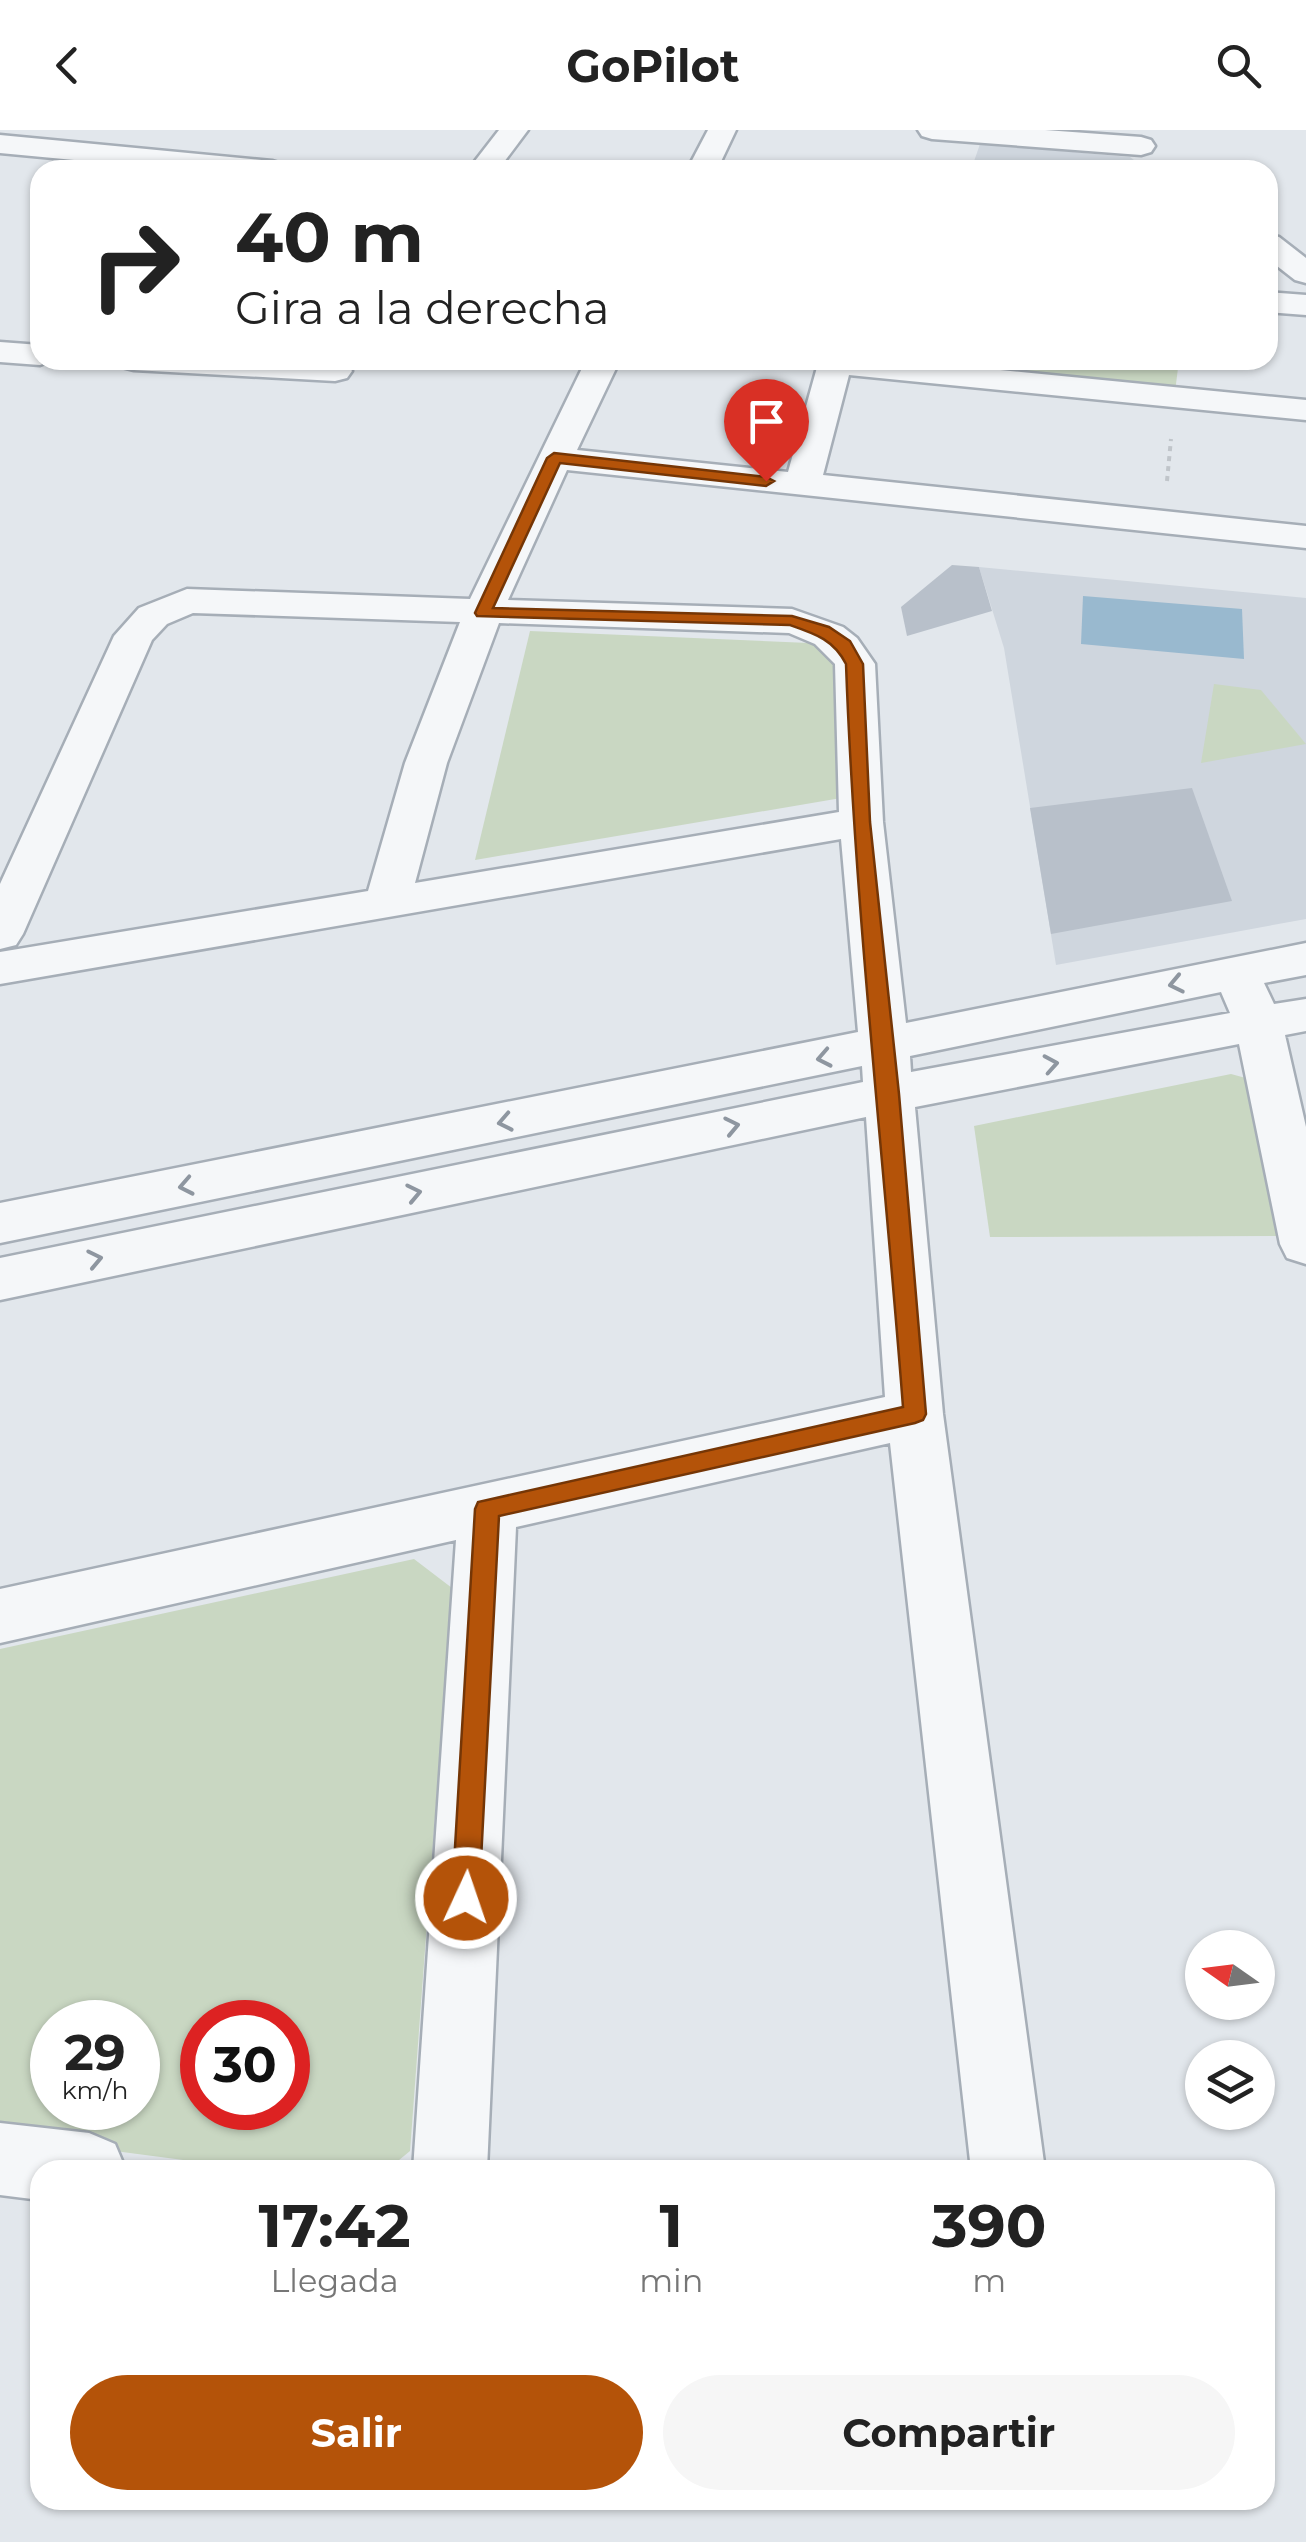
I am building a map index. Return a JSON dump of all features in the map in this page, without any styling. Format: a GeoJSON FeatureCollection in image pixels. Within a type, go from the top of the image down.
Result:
{"type":"FeatureCollection","features":[{"type":"Feature","properties":{"kind":"street"},"geometry":{"type":"LineString","coordinates":[[492,160],[514,130]]}},
{"type":"Feature","properties":{"kind":"street"},"geometry":{"type":"LineString","coordinates":[[707,160],[722,130]]}},
{"type":"Feature","properties":{"kind":"street"},"geometry":{"type":"LineString","coordinates":[[932,130],[1139,145]]}},
{"type":"Feature","properties":{"kind":"street"},"geometry":{"type":"LineString","coordinates":[[0,144],[167,160]]}},
{"type":"Feature","properties":{"kind":"street"},"geometry":{"type":"LineString","coordinates":[[1278,252],[1306,273]]}},
{"type":"Feature","properties":{"kind":"street"},"geometry":{"type":"LineString","coordinates":[[1278,303],[1306,305]]}},
{"type":"Feature","properties":{"kind":"street"},"geometry":{"type":"LineString","coordinates":[[0,352],[30,354]]}},
{"type":"Feature","properties":{"kind":"street"},"geometry":{"type":"LineString","coordinates":[[317,370],[335,371]]}},
{"type":"Feature","properties":{"kind":"street"},"geometry":{"type":"LineString","coordinates":[[387,904],[402,833],[465,650],[598,370]]}},
{"type":"Feature","properties":{"kind":"street"},"geometry":{"type":"LineString","coordinates":[[802,485],[834,370]]}},
{"type":"Feature","properties":{"kind":"street"},"geometry":{"type":"LineString","coordinates":[[911,370],[1306,410]]}},
{"type":"Feature","properties":{"kind":"street"},"geometry":{"type":"LineString","coordinates":[[554,458],[1306,537]]}},
{"type":"Feature","properties":{"kind":"street"},"geometry":{"type":"LineString","coordinates":[[0,934],[134,636],[153,616],[187,601],[792,620],[823,630],[844,644],[855,664],[861,822],[915,1414],[1007,2160]]}},
{"type":"Feature","properties":{"kind":"street"},"geometry":{"type":"LineString","coordinates":[[0,968],[861,822]]}},
{"type":"Feature","properties":{"kind":"street"},"geometry":{"type":"LineString","coordinates":[[0,1279],[886,1070],[1236,972],[1306,958]]}},
{"type":"Feature","properties":{"kind":"street"},"geometry":{"type":"LineString","coordinates":[[1236,972],[1283,1020],[1306,1244]]}},
{"type":"Feature","properties":{"kind":"street"},"geometry":{"type":"LineString","coordinates":[[0,1223],[886,1070],[1283,1020]]}},
{"type":"Feature","properties":{"kind":"street"},"geometry":{"type":"LineString","coordinates":[[0,1616],[915,1414]]}},
{"type":"Feature","properties":{"kind":"street"},"geometry":{"type":"LineString","coordinates":[[451,2160],[487,1509]]}},
{"type":"Feature","properties":{"kind":"street"},"geometry":{"type":"LineString","coordinates":[[0,2159],[30,2163]]}},
{"type":"Feature","properties":{"kind":"path"},"geometry":{"type":"LineString","coordinates":[[1164,524],[1174,398]]}},
{"type":"Feature","properties":{"kind":"shaded area"},"geometry":{"type":"Polygon","coordinates":[[[980,144],[1134,160],[974,160],[980,144]]]}},
{"type":"Feature","properties":{"kind":"shaded area"},"geometry":{"type":"Polygon","coordinates":[[[979,567],[1306,598],[1306,919],[1056,965],[1004,648],[979,567]]]}},
{"type":"Feature","properties":{"kind":"green space"},"geometry":{"type":"Polygon","coordinates":[[[952,370],[1178,370],[1175,392],[952,370]]]}},
{"type":"Feature","properties":{"kind":"green space"},"geometry":{"type":"Polygon","coordinates":[[[530,631],[832,644],[847,797],[475,860],[530,631]]]}},
{"type":"Feature","properties":{"kind":"green space"},"geometry":{"type":"Polygon","coordinates":[[[1214,684],[1261,690],[1306,744],[1201,763],[1214,684]]]}},
{"type":"Feature","properties":{"kind":"green space"},"geometry":{"type":"Polygon","coordinates":[[[1231,1074],[1253,1080],[1278,1236],[990,1237],[974,1126],[1231,1074]]]}},
{"type":"Feature","properties":{"kind":"green space"},"geometry":{"type":"Polygon","coordinates":[[[414,1559],[452,1588],[410,2151],[399,2160],[184,2160],[0,2136],[0,1649],[414,1559]]]}},
{"type":"Feature","properties":{"kind":"water"},"geometry":{"type":"Polygon","coordinates":[[[1083,596],[1242,609],[1244,659],[1081,644],[1083,596]]]}},
{"type":"Feature","properties":{"kind":"building"},"geometry":{"type":"Polygon","coordinates":[[[952,565],[979,567],[992,611],[907,636],[901,607],[952,565]]]}},
{"type":"Feature","properties":{"kind":"building"},"geometry":{"type":"Polygon","coordinates":[[[1192,788],[1232,901],[1051,934],[1030,808],[1192,788]]]}},
{"type":"Feature","properties":{"kind":"route"},"geometry":{"type":"LineString","coordinates":[[466,1898],[487,1509],[915,1414],[889,1094],[861,822],[855,664],[844,644],[823,630],[792,620],[483,613],[554,458],[766,481]]}}]}
